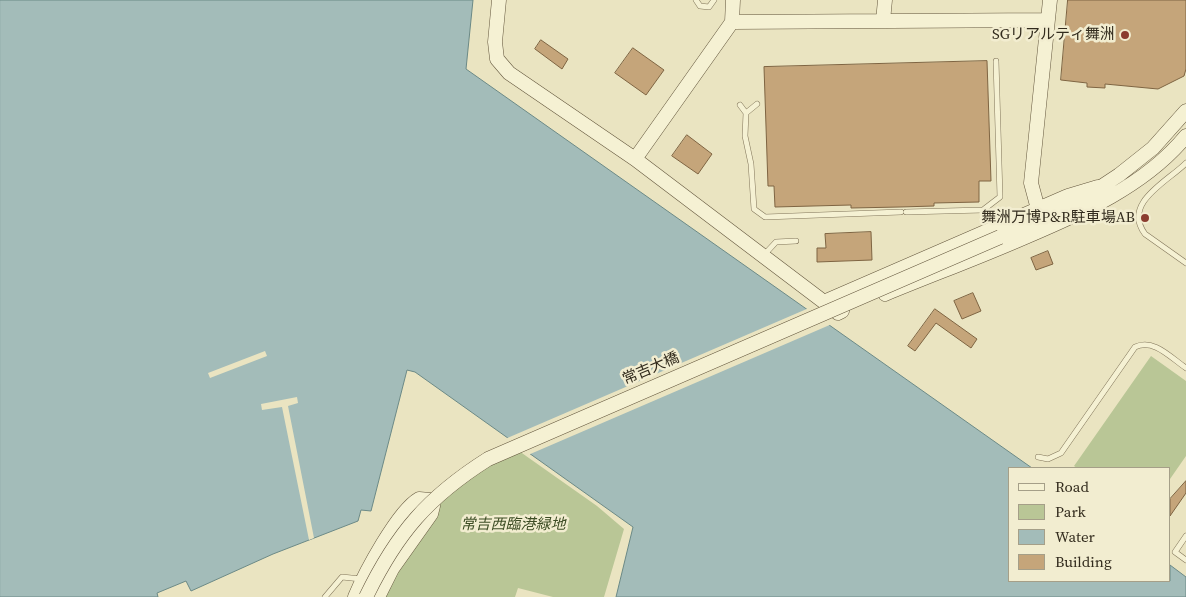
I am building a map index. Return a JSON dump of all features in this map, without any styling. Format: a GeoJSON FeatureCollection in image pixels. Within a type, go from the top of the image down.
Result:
{"type":"FeatureCollection","features":[{"type":"Feature","properties":{"kind":"street"},"geometry":{"type":"LineString","coordinates":[[499,0],[495,42],[497,58],[509,74],[635,159],[838,313],[941,273],[1077,215],[1140,178],[1179,150],[1186,136]]}},
{"type":"Feature","properties":{"kind":"street"},"geometry":{"type":"LineString","coordinates":[[635,159],[732,22],[733,0]]}},
{"type":"Feature","properties":{"kind":"street"},"geometry":{"type":"LineString","coordinates":[[883,21],[885,0]]}},
{"type":"Feature","properties":{"kind":"street"},"geometry":{"type":"LineString","coordinates":[[1038,208],[1032,183],[1050,0]]}},
{"type":"Feature","properties":{"kind":"street"},"geometry":{"type":"LineString","coordinates":[[732,22],[1048,20]]}},
{"type":"Feature","properties":{"kind":"street"},"geometry":{"type":"LineString","coordinates":[[1072,206],[1098,187],[1137,163],[1186,111]]}},
{"type":"Feature","properties":{"kind":"street"},"geometry":{"type":"LineString","coordinates":[[824,302],[1038,208],[1098,187]]}},
{"type":"Feature","properties":{"kind":"street"},"geometry":{"type":"LineString","coordinates":[[1072,206],[1104,200]]}},
{"type":"Feature","properties":{"kind":"street","name":"常吉大橋"},"geometry":{"type":"LineString","coordinates":[[366,597],[397,539],[416,516],[453,482],[488,458],[1072,206]]}},
{"type":"Feature","properties":{"kind":"street"},"geometry":{"type":"LineString","coordinates":[[355,597],[378,551],[410,507],[419,498],[430,500],[433,506],[431,514],[392,569],[378,597]]}},
{"type":"Feature","properties":{"kind":"lane"},"geometry":{"type":"LineString","coordinates":[[696,0],[700,6],[709,7],[714,0]]}},
{"type":"Feature","properties":{"kind":"lane"},"geometry":{"type":"LineString","coordinates":[[740,105],[746,113],[745,136],[751,164],[754,209],[765,217],[983,210],[1000,197],[996,61]]}},
{"type":"Feature","properties":{"kind":"lane"},"geometry":{"type":"LineString","coordinates":[[746,113],[757,104]]}},
{"type":"Feature","properties":{"kind":"lane"},"geometry":{"type":"LineString","coordinates":[[1186,163],[1145,198],[1139,216],[1141,229],[1145,234],[1186,263]]}},
{"type":"Feature","properties":{"kind":"lane"},"geometry":{"type":"LineString","coordinates":[[763,256],[776,242],[796,241]]}},
{"type":"Feature","properties":{"kind":"lane"},"geometry":{"type":"LineString","coordinates":[[1038,457],[1048,459],[1061,453],[1135,348],[1144,344],[1152,345],[1186,368]]}},
{"type":"Feature","properties":{"kind":"lane"},"geometry":{"type":"LineString","coordinates":[[1186,536],[1174,552],[1186,560]]}},
{"type":"Feature","properties":{"kind":"lane"},"geometry":{"type":"LineString","coordinates":[[325,597],[342,577],[363,580]]}},
{"type":"Feature","properties":{"kind":"green space"},"geometry":{"type":"Polygon","coordinates":[[[1151,356],[1186,381],[1186,456],[1171,478],[1171,467],[1074,466],[1151,356]]]}},
{"type":"Feature","properties":{"kind":"green space","name":"常吉西臨港緑地"},"geometry":{"type":"Polygon","coordinates":[[[519,451],[597,506],[624,529],[604,597],[553,597],[518,588],[515,597],[381,597],[422,529],[449,493],[464,480],[519,451]]]}},
{"type":"Feature","properties":{"kind":"water"},"geometry":{"type":"Polygon","coordinates":[[[0,0],[473,0],[466,69],[1031,467],[1008,467],[1008,582],[1171,582],[1171,566],[1186,577],[1186,597],[616,597],[633,527],[415,372],[407,370],[371,511],[361,510],[358,521],[273,554],[191,591],[186,581],[157,593],[158,597],[0,597],[0,0]]]}},
{"type":"Feature","properties":{"kind":"pier"},"geometry":{"type":"Polygon","coordinates":[[[809,308],[832,324],[528,455],[505,439],[809,308]]]}},
{"type":"Feature","properties":{"kind":"pier"},"geometry":{"type":"Polygon","coordinates":[[[265,351],[267,356],[210,378],[208,373],[265,351]]]}},
{"type":"Feature","properties":{"kind":"pier"},"geometry":{"type":"Polygon","coordinates":[[[297,397],[298,403],[288,406],[314,538],[309,540],[282,407],[262,410],[261,404],[297,397]]]}},
{"type":"Feature","properties":{"kind":"building","name":"SGリアルティ舞洲"},"geometry":{"type":"Polygon","coordinates":[[[1068,0],[1186,0],[1186,69],[1184,76],[1158,89],[1105,84],[1105,88],[1087,87],[1087,83],[1061,80],[1068,0]]]}},
{"type":"Feature","properties":{"kind":"building"},"geometry":{"type":"Polygon","coordinates":[[[541,40],[568,59],[562,69],[535,49],[541,40]]]}},
{"type":"Feature","properties":{"kind":"building"},"geometry":{"type":"Polygon","coordinates":[[[633,48],[664,70],[646,95],[615,73],[633,48]]]}},
{"type":"Feature","properties":{"kind":"building"},"geometry":{"type":"Polygon","coordinates":[[[987,61],[991,181],[979,181],[979,202],[934,203],[934,206],[900,207],[851,208],[851,205],[775,207],[774,186],[768,186],[764,67],[987,61]]]}},
{"type":"Feature","properties":{"kind":"building"},"geometry":{"type":"Polygon","coordinates":[[[687,135],[712,154],[698,174],[672,156],[687,135]]]}},
{"type":"Feature","properties":{"kind":"building"},"geometry":{"type":"Polygon","coordinates":[[[871,232],[872,260],[817,262],[817,248],[826,248],[825,234],[871,232]]]}},
{"type":"Feature","properties":{"kind":"building"},"geometry":{"type":"Polygon","coordinates":[[[1048,251],[1053,264],[1036,270],[1031,258],[1048,251]]]}},
{"type":"Feature","properties":{"kind":"building"},"geometry":{"type":"Polygon","coordinates":[[[973,293],[981,311],[962,319],[954,301],[973,293]]]}},
{"type":"Feature","properties":{"kind":"building"},"geometry":{"type":"Polygon","coordinates":[[[935,309],[977,339],[971,348],[936,323],[915,351],[908,346],[935,309]]]}},
{"type":"Feature","properties":{"kind":"building"},"geometry":{"type":"Polygon","coordinates":[[[1186,481],[1186,493],[1171,515],[1171,498],[1186,481]]]}},
{"type":"Feature","properties":{"kind":"place","name":"SGリアルティ舞洲"},"geometry":{"type":"Point","coordinates":[1125,35]}},
{"type":"Feature","properties":{"kind":"place","name":"舞洲万博P&R駐車場AB"},"geometry":{"type":"Point","coordinates":[1145,218]}}]}
